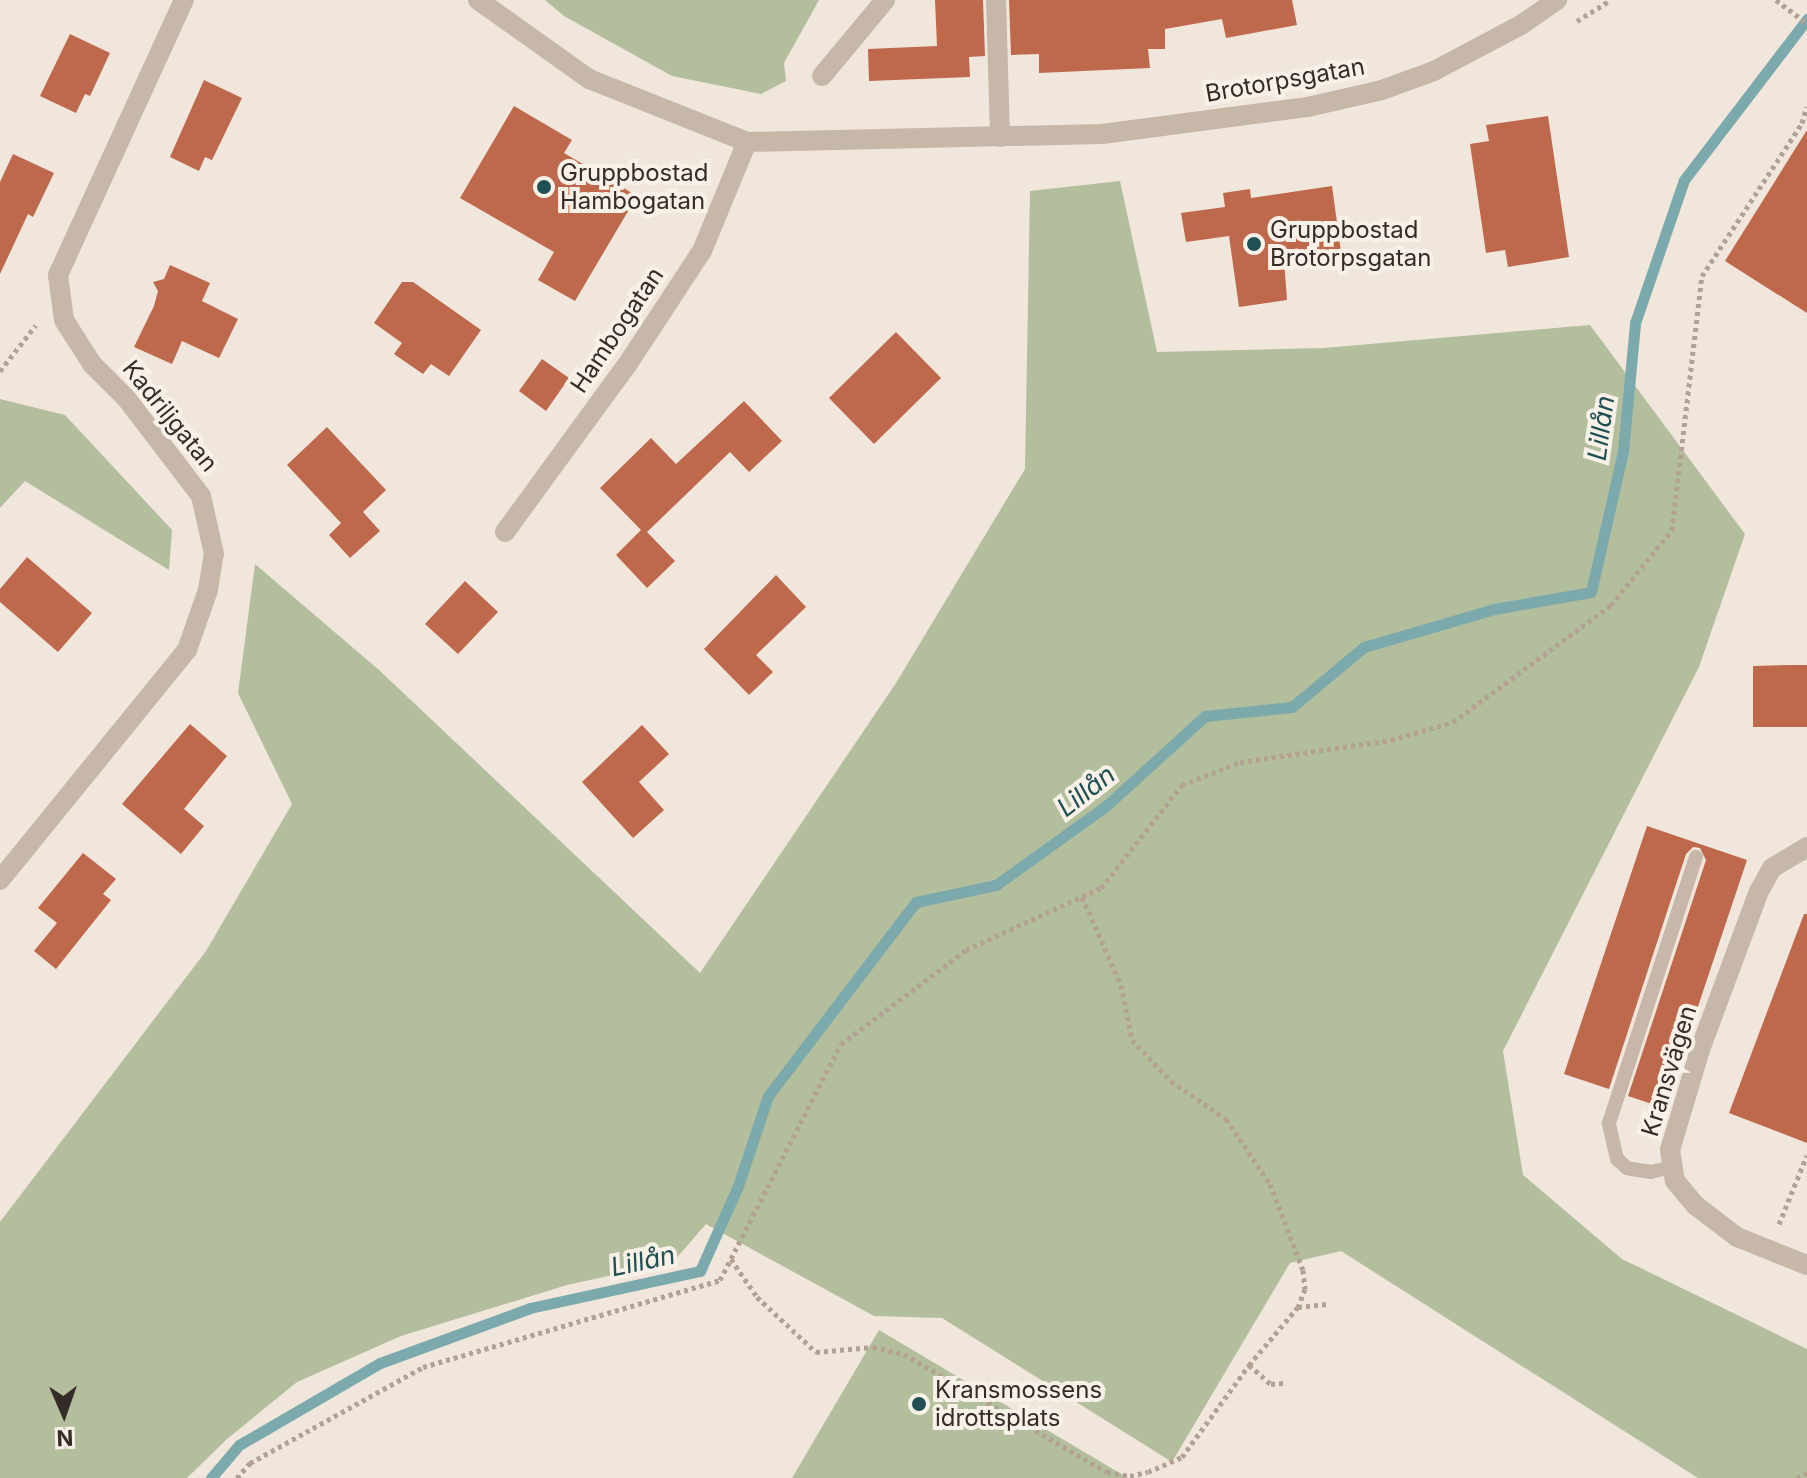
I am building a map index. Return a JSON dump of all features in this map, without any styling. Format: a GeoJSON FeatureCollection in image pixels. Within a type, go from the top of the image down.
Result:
{"type":"FeatureCollection","features":[{"type":"Feature","properties":{"kind":"street"},"geometry":{"type":"LineString","coordinates":[[58,275],[184,0]]}},
{"type":"Feature","properties":{"kind":"street","name":"Brotorpsgatan"},"geometry":{"type":"LineString","coordinates":[[478,0],[589,79],[747,142],[1102,134],[1308,107],[1382,90],[1434,71],[1521,25],[1557,0]]}},
{"type":"Feature","properties":{"kind":"street"},"geometry":{"type":"LineString","coordinates":[[822,76],[885,0]]}},
{"type":"Feature","properties":{"kind":"street"},"geometry":{"type":"LineString","coordinates":[[996,0],[1000,137]]}},
{"type":"Feature","properties":{"kind":"street","name":"Hambogatan"},"geometry":{"type":"LineString","coordinates":[[505,532],[627,365],[702,251],[747,142]]}},
{"type":"Feature","properties":{"kind":"street","name":"Kadriljgatan"},"geometry":{"type":"LineString","coordinates":[[0,880],[187,650],[208,590],[214,554],[201,496],[126,398],[92,364],[64,320],[58,275]]}},
{"type":"Feature","properties":{"kind":"street","name":"Kransvägen"},"geometry":{"type":"LineString","coordinates":[[1807,847],[1772,868],[1759,891],[1676,1125],[1670,1150],[1675,1181],[1695,1205],[1737,1237],[1807,1265]]}},
{"type":"Feature","properties":{"kind":"lane"},"geometry":{"type":"LineString","coordinates":[[1672,1167],[1651,1172],[1627,1168],[1617,1159],[1609,1123],[1696,857]]}},
{"type":"Feature","properties":{"kind":"path"},"geometry":{"type":"LineString","coordinates":[[1778,2],[1807,23]]}},
{"type":"Feature","properties":{"kind":"path"},"geometry":{"type":"LineString","coordinates":[[237,1478],[250,1463],[423,1367],[720,1280],[841,1044],[966,950],[1101,888],[1182,785],[1240,762],[1391,740],[1453,722],[1611,605],[1672,530],[1702,276],[1804,124],[1807,107]]}},
{"type":"Feature","properties":{"kind":"path"},"geometry":{"type":"LineString","coordinates":[[0,371],[44,316],[58,275]]}},
{"type":"Feature","properties":{"kind":"path"},"geometry":{"type":"LineString","coordinates":[[731,1259],[757,1297],[788,1331],[816,1352],[873,1347],[904,1354],[1107,1472],[1130,1476],[1148,1472],[1182,1457],[1249,1365],[1298,1307],[1305,1289],[1303,1270],[1270,1184],[1226,1119],[1171,1081],[1132,1040],[1121,985],[1082,897]]}},
{"type":"Feature","properties":{"kind":"path"},"geometry":{"type":"LineString","coordinates":[[1768,1250],[1807,1155]]}},
{"type":"Feature","properties":{"kind":"path"},"geometry":{"type":"LineString","coordinates":[[1298,1307],[1327,1304]]}},
{"type":"Feature","properties":{"kind":"path"},"geometry":{"type":"LineString","coordinates":[[1249,1365],[1271,1384],[1284,1383]]}},
{"type":"Feature","properties":{"kind":"path"},"geometry":{"type":"LineString","coordinates":[[1797,1478],[1807,1473]]}},
{"type":"Feature","properties":{"kind":"green space"},"geometry":{"type":"Polygon","coordinates":[[[545,0],[819,0],[784,63],[786,81],[761,94],[672,76],[564,16],[545,0]]]}},
{"type":"Feature","properties":{"kind":"green space"},"geometry":{"type":"Polygon","coordinates":[[[1120,181],[1157,352],[1324,348],[1590,325],[1745,534],[1699,667],[1503,1051],[1523,1175],[1622,1259],[1807,1349],[1807,1478],[1698,1478],[1341,1251],[1290,1263],[1172,1462],[942,1318],[874,1316],[706,1224],[673,1262],[567,1285],[401,1336],[297,1382],[227,1439],[187,1478],[0,1478],[0,1222],[206,951],[292,804],[238,693],[255,564],[379,670],[700,973],[896,683],[1025,469],[1030,191],[1120,181]]]}},
{"type":"Feature","properties":{"kind":"green space"},"geometry":{"type":"Polygon","coordinates":[[[0,399],[65,415],[172,530],[169,570],[25,481],[0,508],[0,399]]]}},
{"type":"Feature","properties":{"kind":"green space","name":"Kransmossens idrottsplats"},"geometry":{"type":"Polygon","coordinates":[[[879,1330],[1128,1478],[792,1478],[879,1330]]]}},
{"type":"Feature","properties":{"kind":"building"},"geometry":{"type":"Polygon","coordinates":[[[935,0],[983,0],[985,56],[969,57],[970,77],[869,81],[868,49],[937,46],[935,0]]]}},
{"type":"Feature","properties":{"kind":"building"},"geometry":{"type":"Polygon","coordinates":[[[1009,0],[1292,0],[1297,25],[1226,38],[1222,19],[1165,29],[1165,49],[1148,49],[1150,68],[1039,73],[1039,54],[1011,55],[1009,0]]]}},
{"type":"Feature","properties":{"kind":"building"},"geometry":{"type":"Polygon","coordinates":[[[70,34],[110,53],[90,96],[85,94],[76,113],[40,96],[70,34]]]}},
{"type":"Feature","properties":{"kind":"building"},"geometry":{"type":"Polygon","coordinates":[[[204,80],[242,98],[212,160],[205,157],[199,171],[170,157],[204,80]]]}},
{"type":"Feature","properties":{"kind":"building","name":"Gruppbostad Hambogatan"},"geometry":{"type":"Polygon","coordinates":[[[514,106],[572,140],[564,153],[637,196],[575,301],[538,280],[554,252],[460,198],[514,106]]]}},
{"type":"Feature","properties":{"kind":"building"},"geometry":{"type":"Polygon","coordinates":[[[1548,116],[1569,257],[1508,267],[1505,250],[1486,253],[1470,144],[1489,141],[1486,125],[1548,116]]]}},
{"type":"Feature","properties":{"kind":"building"},"geometry":{"type":"Polygon","coordinates":[[[1807,130],[1807,313],[1725,261],[1807,130]]]}},
{"type":"Feature","properties":{"kind":"building"},"geometry":{"type":"Polygon","coordinates":[[[13,154],[54,173],[33,217],[28,214],[0,274],[0,182],[13,154]]]}},
{"type":"Feature","properties":{"kind":"building","name":"Gruppbostad Brotorpsgatan"},"geometry":{"type":"Polygon","coordinates":[[[1332,186],[1341,252],[1284,260],[1287,300],[1239,307],[1229,236],[1186,242],[1181,213],[1225,207],[1223,193],[1250,189],[1251,198],[1332,186]]]}},
{"type":"Feature","properties":{"kind":"building"},"geometry":{"type":"Polygon","coordinates":[[[170,265],[210,283],[202,301],[238,319],[219,358],[182,341],[172,364],[134,347],[154,306],[158,291],[153,282],[164,279],[170,265]]]}},
{"type":"Feature","properties":{"kind":"building"},"geometry":{"type":"Polygon","coordinates":[[[402,282],[413,282],[481,330],[449,376],[431,364],[423,374],[394,354],[402,343],[374,323],[402,282]]]}},
{"type":"Feature","properties":{"kind":"building"},"geometry":{"type":"Polygon","coordinates":[[[896,332],[941,378],[874,444],[829,398],[896,332]]]}},
{"type":"Feature","properties":{"kind":"building"},"geometry":{"type":"Polygon","coordinates":[[[542,359],[569,378],[546,411],[519,391],[542,359]]]}},
{"type":"Feature","properties":{"kind":"building"},"geometry":{"type":"Polygon","coordinates":[[[744,401],[782,441],[749,472],[730,452],[647,532],[675,561],[647,588],[616,555],[641,530],[600,488],[651,438],[676,464],[744,401]]]}},
{"type":"Feature","properties":{"kind":"building"},"geometry":{"type":"Polygon","coordinates":[[[327,427],[386,490],[363,512],[380,531],[350,558],[329,535],[341,523],[287,465],[327,427]]]}},
{"type":"Feature","properties":{"kind":"building"},"geometry":{"type":"Polygon","coordinates":[[[27,557],[92,613],[58,652],[0,602],[0,589],[27,557]]]}},
{"type":"Feature","properties":{"kind":"building"},"geometry":{"type":"Polygon","coordinates":[[[776,575],[806,607],[756,655],[773,672],[749,695],[704,649],[776,575]]]}},
{"type":"Feature","properties":{"kind":"building"},"geometry":{"type":"Polygon","coordinates":[[[465,581],[498,612],[458,654],[425,624],[465,581]]]}},
{"type":"Feature","properties":{"kind":"building"},"geometry":{"type":"Polygon","coordinates":[[[1807,665],[1807,727],[1753,727],[1753,666],[1807,665]]]}},
{"type":"Feature","properties":{"kind":"building"},"geometry":{"type":"Polygon","coordinates":[[[190,724],[227,756],[184,809],[204,826],[181,854],[122,804],[190,724]]]}},
{"type":"Feature","properties":{"kind":"building"},"geometry":{"type":"Polygon","coordinates":[[[642,725],[669,754],[639,782],[664,810],[633,838],[582,782],[642,725]]]}},
{"type":"Feature","properties":{"kind":"building"},"geometry":{"type":"Polygon","coordinates":[[[1647,826],[1747,860],[1664,1108],[1628,1096],[1706,860],[1700,848],[1693,847],[1686,854],[1609,1089],[1564,1074],[1647,826]]]}},
{"type":"Feature","properties":{"kind":"building"},"geometry":{"type":"Polygon","coordinates":[[[83,853],[116,879],[103,894],[111,900],[56,969],[34,951],[57,923],[38,908],[83,853]]]}},
{"type":"Feature","properties":{"kind":"building"},"geometry":{"type":"Polygon","coordinates":[[[1804,914],[1807,914],[1807,1143],[1729,1113],[1804,914]]]}},
{"type":"Feature","properties":{"kind":"waterway","name":"Lillån"},"geometry":{"type":"LineString","coordinates":[[211,1478],[239,1445],[380,1363],[530,1308],[700,1271],[738,1186],[768,1096],[916,902],[996,885],[1106,806],[1205,716],[1292,707],[1364,647],[1494,609],[1591,592],[1623,451],[1635,323],[1684,180],[1807,19]]}},
{"type":"Feature","properties":{"kind":"place","name":"Gruppbostad Hambogatan"},"geometry":{"type":"Point","coordinates":[544,187]}},
{"type":"Feature","properties":{"kind":"place","name":"Gruppbostad Brotorpsgatan"},"geometry":{"type":"Point","coordinates":[1254,244]}},
{"type":"Feature","properties":{"kind":"place","name":"Kransmossens idrottsplats"},"geometry":{"type":"Point","coordinates":[919,1404]}}]}
